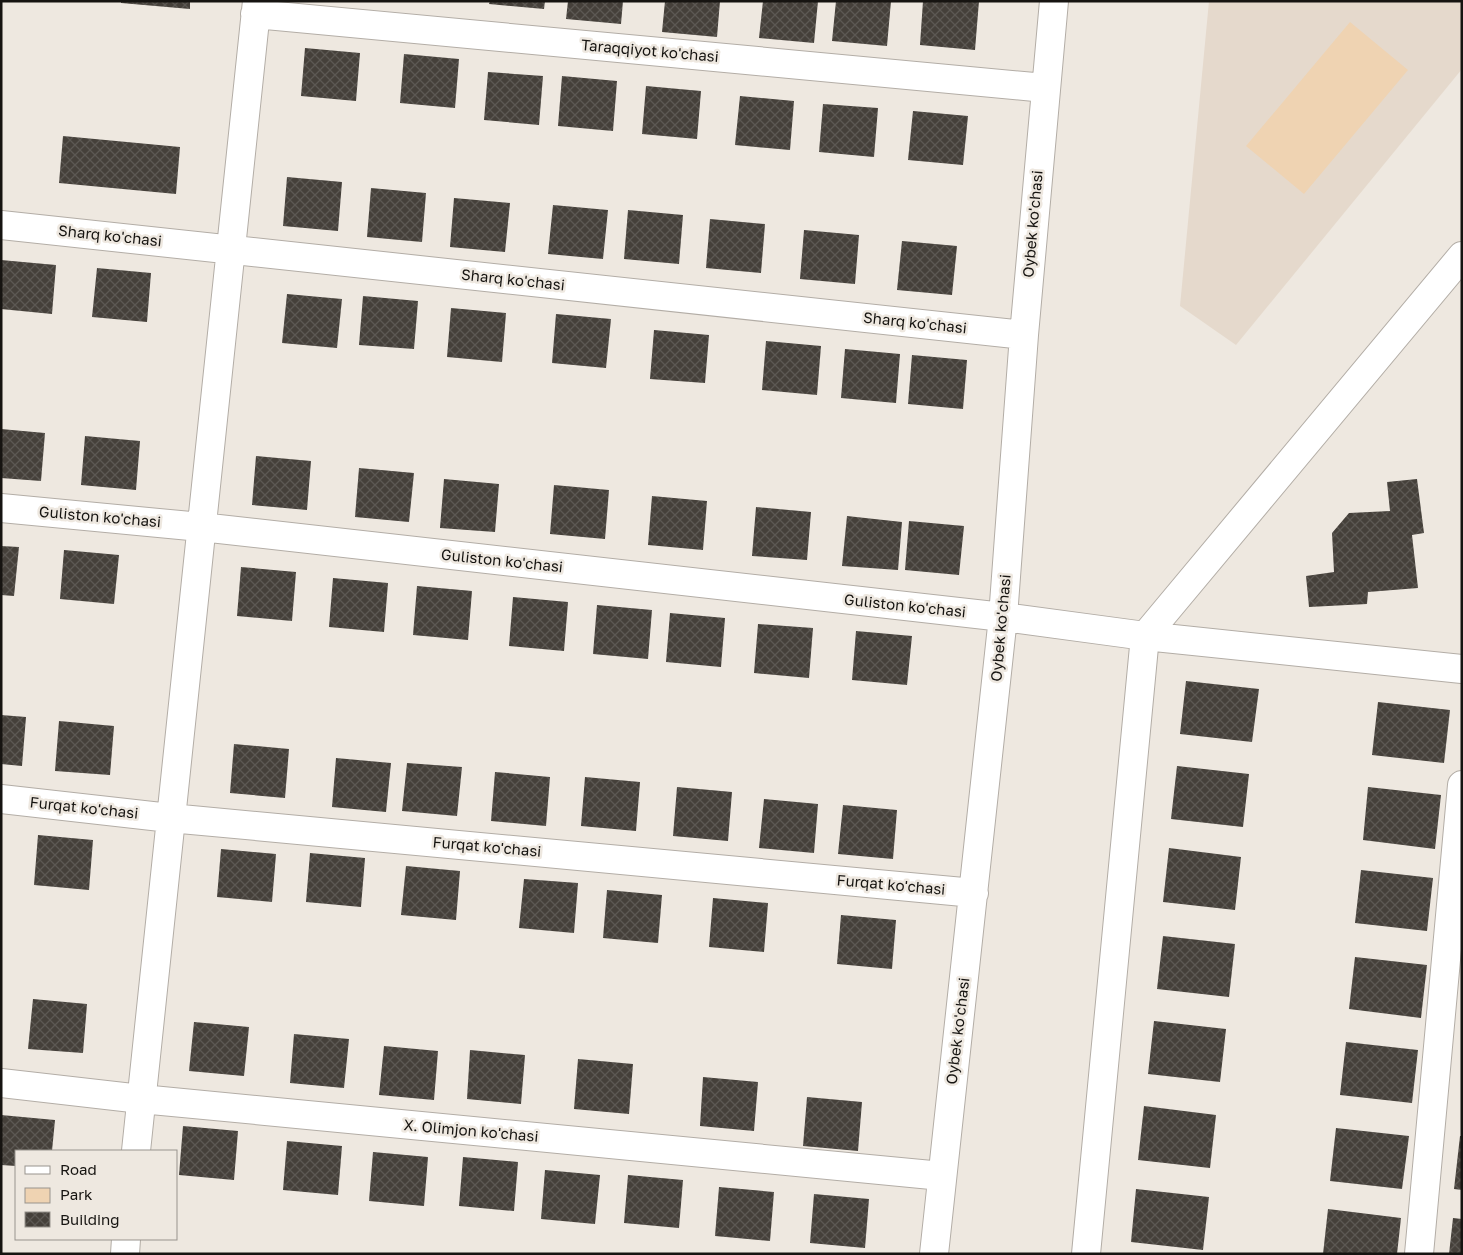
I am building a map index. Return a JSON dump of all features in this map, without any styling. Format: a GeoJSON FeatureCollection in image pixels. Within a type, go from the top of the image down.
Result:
{"type":"FeatureCollection","features":[{"type":"Feature","properties":{"kind":"street","name":"Oybek ko'chasi"},"geometry":{"type":"LineString","coordinates":[[934,1254],[1003,618],[1024,335],[1054,1]]}},
{"type":"Feature","properties":{"kind":"street","name":"Taraqqiyot ko'chasi"},"geometry":{"type":"LineString","coordinates":[[256,8],[1045,88]]}},
{"type":"Feature","properties":{"kind":"street"},"geometry":{"type":"LineString","coordinates":[[136,1150],[256,8]]}},
{"type":"Feature","properties":{"kind":"street","name":"Sharq ko'chasi"},"geometry":{"type":"LineString","coordinates":[[1,225],[1024,335]]}},
{"type":"Feature","properties":{"kind":"street"},"geometry":{"type":"LineString","coordinates":[[1086,1254],[1145,636],[1462,256]]}},
{"type":"Feature","properties":{"kind":"street","name":"Guliston ko'chasi"},"geometry":{"type":"LineString","coordinates":[[1,508],[201,527],[1003,618],[1145,636],[1462,669]]}},
{"type":"Feature","properties":{"kind":"street"},"geometry":{"type":"LineString","coordinates":[[1419,1254],[1462,785]]}},
{"type":"Feature","properties":{"kind":"street","name":"Furqat ko'chasi"},"geometry":{"type":"LineString","coordinates":[[1,799],[170,818],[974,893]]}},
{"type":"Feature","properties":{"kind":"street","name":"X. Olimjon ko'chasi"},"geometry":{"type":"LineString","coordinates":[[1,1083],[141,1099],[942,1176]]}},
{"type":"Feature","properties":{"kind":"street"},"geometry":{"type":"LineString","coordinates":[[125,1254],[126,1240]]}},
{"type":"Feature","properties":{"kind":"shaded area"},"geometry":{"type":"Polygon","coordinates":[[[1209,1],[1462,1],[1462,69],[1236,345],[1180,306],[1209,1]]]}},
{"type":"Feature","properties":{"kind":"green space"},"geometry":{"type":"Polygon","coordinates":[[[1350,22],[1408,70],[1304,194],[1246,146],[1350,22]]]}},
{"type":"Feature","properties":{"kind":"building"},"geometry":{"type":"Polygon","coordinates":[[[121,1],[190,1],[190,9],[121,3],[121,1]]]}},
{"type":"Feature","properties":{"kind":"building"},"geometry":{"type":"Polygon","coordinates":[[[490,1],[545,1],[544,9],[489,4],[490,1]]]}},
{"type":"Feature","properties":{"kind":"building"},"geometry":{"type":"Polygon","coordinates":[[[568,1],[623,1],[621,24],[566,19],[568,1]]]}},
{"type":"Feature","properties":{"kind":"building"},"geometry":{"type":"Polygon","coordinates":[[[665,1],[720,1],[717,37],[662,32],[665,1]]]}},
{"type":"Feature","properties":{"kind":"building"},"geometry":{"type":"Polygon","coordinates":[[[763,1],[818,1],[814,43],[759,38],[763,1]]]}},
{"type":"Feature","properties":{"kind":"building"},"geometry":{"type":"Polygon","coordinates":[[[836,1],[891,1],[887,46],[832,41],[836,1]]]}},
{"type":"Feature","properties":{"kind":"building"},"geometry":{"type":"Polygon","coordinates":[[[923,1],[979,1],[975,50],[920,45],[923,1]]]}},
{"type":"Feature","properties":{"kind":"building"},"geometry":{"type":"Polygon","coordinates":[[[305,48],[360,53],[356,101],[301,96],[305,48]]]}},
{"type":"Feature","properties":{"kind":"building"},"geometry":{"type":"Polygon","coordinates":[[[404,54],[459,59],[455,108],[400,103],[404,54]]]}},
{"type":"Feature","properties":{"kind":"building"},"geometry":{"type":"Polygon","coordinates":[[[488,72],[543,76],[539,125],[484,120],[488,72]]]}},
{"type":"Feature","properties":{"kind":"building"},"geometry":{"type":"Polygon","coordinates":[[[562,76],[617,81],[613,131],[558,126],[562,76]]]}},
{"type":"Feature","properties":{"kind":"building"},"geometry":{"type":"Polygon","coordinates":[[[646,86],[701,91],[697,139],[642,134],[646,86]]]}},
{"type":"Feature","properties":{"kind":"building"},"geometry":{"type":"Polygon","coordinates":[[[740,96],[794,101],[790,150],[735,145],[740,96]]]}},
{"type":"Feature","properties":{"kind":"building"},"geometry":{"type":"Polygon","coordinates":[[[823,104],[878,108],[874,157],[819,152],[823,104]]]}},
{"type":"Feature","properties":{"kind":"building"},"geometry":{"type":"Polygon","coordinates":[[[913,111],[968,116],[963,165],[908,160],[913,111]]]}},
{"type":"Feature","properties":{"kind":"building"},"geometry":{"type":"Polygon","coordinates":[[[63,136],[180,147],[176,194],[59,183],[63,136]]]}},
{"type":"Feature","properties":{"kind":"building"},"geometry":{"type":"Polygon","coordinates":[[[287,177],[342,182],[338,231],[283,226],[287,177]]]}},
{"type":"Feature","properties":{"kind":"building"},"geometry":{"type":"Polygon","coordinates":[[[371,188],[426,193],[422,242],[367,237],[371,188]]]}},
{"type":"Feature","properties":{"kind":"building"},"geometry":{"type":"Polygon","coordinates":[[[454,198],[510,203],[505,252],[450,247],[454,198]]]}},
{"type":"Feature","properties":{"kind":"building"},"geometry":{"type":"Polygon","coordinates":[[[553,205],[608,210],[603,259],[548,254],[553,205]]]}},
{"type":"Feature","properties":{"kind":"building"},"geometry":{"type":"Polygon","coordinates":[[[628,210],[683,215],[679,264],[624,259],[628,210]]]}},
{"type":"Feature","properties":{"kind":"building"},"geometry":{"type":"Polygon","coordinates":[[[710,219],[765,224],[761,273],[706,268],[710,219]]]}},
{"type":"Feature","properties":{"kind":"building"},"geometry":{"type":"Polygon","coordinates":[[[804,230],[859,235],[855,284],[800,279],[804,230]]]}},
{"type":"Feature","properties":{"kind":"building"},"geometry":{"type":"Polygon","coordinates":[[[902,241],[957,246],[952,295],[897,290],[902,241]]]}},
{"type":"Feature","properties":{"kind":"building"},"geometry":{"type":"Polygon","coordinates":[[[1,260],[56,265],[52,314],[1,309],[1,260]]]}},
{"type":"Feature","properties":{"kind":"building"},"geometry":{"type":"Polygon","coordinates":[[[97,268],[151,273],[147,322],[92,317],[97,268]]]}},
{"type":"Feature","properties":{"kind":"building"},"geometry":{"type":"Polygon","coordinates":[[[287,294],[342,299],[337,348],[282,343],[287,294]]]}},
{"type":"Feature","properties":{"kind":"building"},"geometry":{"type":"Polygon","coordinates":[[[363,296],[418,301],[414,349],[359,345],[363,296]]]}},
{"type":"Feature","properties":{"kind":"building"},"geometry":{"type":"Polygon","coordinates":[[[451,308],[506,313],[502,362],[447,357],[451,308]]]}},
{"type":"Feature","properties":{"kind":"building"},"geometry":{"type":"Polygon","coordinates":[[[556,314],[611,319],[606,368],[552,363],[556,314]]]}},
{"type":"Feature","properties":{"kind":"building"},"geometry":{"type":"Polygon","coordinates":[[[654,330],[709,335],[705,383],[650,379],[654,330]]]}},
{"type":"Feature","properties":{"kind":"building"},"geometry":{"type":"Polygon","coordinates":[[[766,341],[821,346],[817,395],[762,390],[766,341]]]}},
{"type":"Feature","properties":{"kind":"building"},"geometry":{"type":"Polygon","coordinates":[[[845,349],[900,354],[896,403],[841,398],[845,349]]]}},
{"type":"Feature","properties":{"kind":"building"},"geometry":{"type":"Polygon","coordinates":[[[912,355],[967,360],[963,409],[908,404],[912,355]]]}},
{"type":"Feature","properties":{"kind":"building"},"geometry":{"type":"Polygon","coordinates":[[[1,429],[45,433],[41,481],[1,478],[1,429]]]}},
{"type":"Feature","properties":{"kind":"building"},"geometry":{"type":"Polygon","coordinates":[[[85,436],[140,441],[136,490],[81,485],[85,436]]]}},
{"type":"Feature","properties":{"kind":"building"},"geometry":{"type":"Polygon","coordinates":[[[256,456],[311,461],[307,510],[252,505],[256,456]]]}},
{"type":"Feature","properties":{"kind":"building"},"geometry":{"type":"Polygon","coordinates":[[[359,468],[414,473],[409,522],[355,517],[359,468]]]}},
{"type":"Feature","properties":{"kind":"building"},"geometry":{"type":"Polygon","coordinates":[[[444,479],[499,484],[495,532],[440,528],[444,479]]]}},
{"type":"Feature","properties":{"kind":"building"},"geometry":{"type":"Polygon","coordinates":[[[1417,479],[1424,533],[1412,535],[1418,588],[1368,592],[1367,604],[1309,607],[1306,576],[1334,572],[1332,533],[1349,513],[1390,511],[1387,482],[1417,479]]]}},
{"type":"Feature","properties":{"kind":"building"},"geometry":{"type":"Polygon","coordinates":[[[554,485],[609,490],[605,539],[550,534],[554,485]]]}},
{"type":"Feature","properties":{"kind":"building"},"geometry":{"type":"Polygon","coordinates":[[[652,496],[707,501],[703,550],[648,545],[652,496]]]}},
{"type":"Feature","properties":{"kind":"building"},"geometry":{"type":"Polygon","coordinates":[[[756,507],[811,512],[807,560],[752,556],[756,507]]]}},
{"type":"Feature","properties":{"kind":"building"},"geometry":{"type":"Polygon","coordinates":[[[847,516],[902,522],[898,570],[842,566],[847,516]]]}},
{"type":"Feature","properties":{"kind":"building"},"geometry":{"type":"Polygon","coordinates":[[[909,521],[964,526],[959,575],[905,570],[909,521]]]}},
{"type":"Feature","properties":{"kind":"building"},"geometry":{"type":"Polygon","coordinates":[[[1,546],[19,547],[14,596],[1,595],[1,546]]]}},
{"type":"Feature","properties":{"kind":"building"},"geometry":{"type":"Polygon","coordinates":[[[64,550],[119,555],[114,604],[60,599],[64,550]]]}},
{"type":"Feature","properties":{"kind":"building"},"geometry":{"type":"Polygon","coordinates":[[[241,567],[296,572],[292,621],[237,616],[241,567]]]}},
{"type":"Feature","properties":{"kind":"building"},"geometry":{"type":"Polygon","coordinates":[[[333,578],[388,583],[384,632],[329,627],[333,578]]]}},
{"type":"Feature","properties":{"kind":"building"},"geometry":{"type":"Polygon","coordinates":[[[417,586],[472,591],[468,640],[413,635],[417,586]]]}},
{"type":"Feature","properties":{"kind":"building"},"geometry":{"type":"Polygon","coordinates":[[[513,597],[568,602],[564,651],[509,646],[513,597]]]}},
{"type":"Feature","properties":{"kind":"building"},"geometry":{"type":"Polygon","coordinates":[[[597,605],[652,610],[648,659],[593,654],[597,605]]]}},
{"type":"Feature","properties":{"kind":"building"},"geometry":{"type":"Polygon","coordinates":[[[670,613],[725,618],[721,667],[666,662],[670,613]]]}},
{"type":"Feature","properties":{"kind":"building"},"geometry":{"type":"Polygon","coordinates":[[[758,624],[813,628],[809,678],[754,673],[758,624]]]}},
{"type":"Feature","properties":{"kind":"building"},"geometry":{"type":"Polygon","coordinates":[[[856,631],[912,636],[907,685],[852,680],[856,631]]]}},
{"type":"Feature","properties":{"kind":"building"},"geometry":{"type":"Polygon","coordinates":[[[1186,681],[1259,689],[1252,742],[1180,734],[1186,681]]]}},
{"type":"Feature","properties":{"kind":"building"},"geometry":{"type":"Polygon","coordinates":[[[1378,702],[1450,710],[1444,763],[1372,755],[1378,702]]]}},
{"type":"Feature","properties":{"kind":"building"},"geometry":{"type":"Polygon","coordinates":[[[1,715],[26,717],[22,766],[1,764],[1,715]]]}},
{"type":"Feature","properties":{"kind":"building"},"geometry":{"type":"Polygon","coordinates":[[[59,721],[114,726],[110,775],[55,771],[59,721]]]}},
{"type":"Feature","properties":{"kind":"building"},"geometry":{"type":"Polygon","coordinates":[[[234,744],[289,749],[285,798],[230,793],[234,744]]]}},
{"type":"Feature","properties":{"kind":"building"},"geometry":{"type":"Polygon","coordinates":[[[336,758],[391,763],[386,812],[332,807],[336,758]]]}},
{"type":"Feature","properties":{"kind":"building"},"geometry":{"type":"Polygon","coordinates":[[[407,763],[462,767],[457,816],[402,811],[407,763]]]}},
{"type":"Feature","properties":{"kind":"building"},"geometry":{"type":"Polygon","coordinates":[[[1177,766],[1249,774],[1243,827],[1171,819],[1177,766]]]}},
{"type":"Feature","properties":{"kind":"building"},"geometry":{"type":"Polygon","coordinates":[[[495,772],[550,777],[546,826],[491,821],[495,772]]]}},
{"type":"Feature","properties":{"kind":"building"},"geometry":{"type":"Polygon","coordinates":[[[585,777],[640,782],[636,831],[581,826],[585,777]]]}},
{"type":"Feature","properties":{"kind":"building"},"geometry":{"type":"Polygon","coordinates":[[[677,787],[732,792],[728,841],[673,836],[677,787]]]}},
{"type":"Feature","properties":{"kind":"building"},"geometry":{"type":"Polygon","coordinates":[[[1368,787],[1441,795],[1435,849],[1363,840],[1368,787]]]}},
{"type":"Feature","properties":{"kind":"building"},"geometry":{"type":"Polygon","coordinates":[[[764,799],[818,804],[814,853],[759,848],[764,799]]]}},
{"type":"Feature","properties":{"kind":"building"},"geometry":{"type":"Polygon","coordinates":[[[843,805],[897,810],[893,859],[838,854],[843,805]]]}},
{"type":"Feature","properties":{"kind":"building"},"geometry":{"type":"Polygon","coordinates":[[[38,835],[93,840],[89,890],[34,885],[38,835]]]}},
{"type":"Feature","properties":{"kind":"building"},"geometry":{"type":"Polygon","coordinates":[[[1169,848],[1241,857],[1235,910],[1163,902],[1169,848]]]}},
{"type":"Feature","properties":{"kind":"building"},"geometry":{"type":"Polygon","coordinates":[[[221,849],[276,854],[272,902],[217,897],[221,849]]]}},
{"type":"Feature","properties":{"kind":"building"},"geometry":{"type":"Polygon","coordinates":[[[310,853],[365,858],[361,907],[306,902],[310,853]]]}},
{"type":"Feature","properties":{"kind":"building"},"geometry":{"type":"Polygon","coordinates":[[[406,866],[460,871],[456,920],[401,915],[406,866]]]}},
{"type":"Feature","properties":{"kind":"building"},"geometry":{"type":"Polygon","coordinates":[[[1361,870],[1433,878],[1427,931],[1355,923],[1361,870]]]}},
{"type":"Feature","properties":{"kind":"building"},"geometry":{"type":"Polygon","coordinates":[[[524,879],[578,883],[574,933],[519,928],[524,879]]]}},
{"type":"Feature","properties":{"kind":"building"},"geometry":{"type":"Polygon","coordinates":[[[607,890],[662,895],[658,943],[603,938],[607,890]]]}},
{"type":"Feature","properties":{"kind":"building"},"geometry":{"type":"Polygon","coordinates":[[[713,898],[768,903],[764,952],[709,947],[713,898]]]}},
{"type":"Feature","properties":{"kind":"building"},"geometry":{"type":"Polygon","coordinates":[[[841,915],[896,920],[892,969],[837,964],[841,915]]]}},
{"type":"Feature","properties":{"kind":"building"},"geometry":{"type":"Polygon","coordinates":[[[1163,936],[1235,944],[1229,997],[1157,989],[1163,936]]]}},
{"type":"Feature","properties":{"kind":"building"},"geometry":{"type":"Polygon","coordinates":[[[1355,957],[1427,965],[1421,1018],[1349,1009],[1355,957]]]}},
{"type":"Feature","properties":{"kind":"building"},"geometry":{"type":"Polygon","coordinates":[[[33,999],[87,1004],[83,1053],[28,1049],[33,999]]]}},
{"type":"Feature","properties":{"kind":"building"},"geometry":{"type":"Polygon","coordinates":[[[1154,1021],[1226,1029],[1220,1082],[1148,1074],[1154,1021]]]}},
{"type":"Feature","properties":{"kind":"building"},"geometry":{"type":"Polygon","coordinates":[[[194,1022],[249,1027],[244,1076],[189,1071],[194,1022]]]}},
{"type":"Feature","properties":{"kind":"building"},"geometry":{"type":"Polygon","coordinates":[[[294,1034],[349,1039],[344,1088],[290,1083],[294,1034]]]}},
{"type":"Feature","properties":{"kind":"building"},"geometry":{"type":"Polygon","coordinates":[[[1346,1042],[1418,1050],[1412,1103],[1340,1095],[1346,1042]]]}},
{"type":"Feature","properties":{"kind":"building"},"geometry":{"type":"Polygon","coordinates":[[[384,1046],[438,1051],[434,1100],[379,1095],[384,1046]]]}},
{"type":"Feature","properties":{"kind":"building"},"geometry":{"type":"Polygon","coordinates":[[[470,1050],[525,1055],[521,1104],[467,1099],[470,1050]]]}},
{"type":"Feature","properties":{"kind":"building"},"geometry":{"type":"Polygon","coordinates":[[[578,1059],[633,1064],[629,1114],[574,1109],[578,1059]]]}},
{"type":"Feature","properties":{"kind":"building"},"geometry":{"type":"Polygon","coordinates":[[[703,1077],[758,1082],[754,1131],[700,1126],[703,1077]]]}},
{"type":"Feature","properties":{"kind":"building"},"geometry":{"type":"Polygon","coordinates":[[[807,1097],[862,1102],[858,1151],[803,1146],[807,1097]]]}},
{"type":"Feature","properties":{"kind":"building"},"geometry":{"type":"Polygon","coordinates":[[[1144,1106],[1216,1115],[1210,1168],[1138,1160],[1144,1106]]]}},
{"type":"Feature","properties":{"kind":"building"},"geometry":{"type":"Polygon","coordinates":[[[1,1115],[55,1120],[52,1150],[15,1150],[15,1166],[1,1165],[1,1115]]]}},
{"type":"Feature","properties":{"kind":"building"},"geometry":{"type":"Polygon","coordinates":[[[183,1126],[238,1131],[234,1180],[179,1175],[183,1126]]]}},
{"type":"Feature","properties":{"kind":"building"},"geometry":{"type":"Polygon","coordinates":[[[1336,1128],[1409,1136],[1402,1189],[1330,1181],[1336,1128]]]}},
{"type":"Feature","properties":{"kind":"building"},"geometry":{"type":"Polygon","coordinates":[[[1460,1136],[1462,1136],[1462,1190],[1454,1189],[1460,1136]]]}},
{"type":"Feature","properties":{"kind":"building"},"geometry":{"type":"Polygon","coordinates":[[[287,1141],[342,1146],[338,1195],[283,1190],[287,1141]]]}},
{"type":"Feature","properties":{"kind":"building"},"geometry":{"type":"Polygon","coordinates":[[[373,1152],[428,1157],[424,1206],[369,1201],[373,1152]]]}},
{"type":"Feature","properties":{"kind":"building"},"geometry":{"type":"Polygon","coordinates":[[[463,1157],[518,1162],[514,1211],[459,1206],[463,1157]]]}},
{"type":"Feature","properties":{"kind":"building"},"geometry":{"type":"Polygon","coordinates":[[[545,1170],[600,1175],[595,1224],[541,1219],[545,1170]]]}},
{"type":"Feature","properties":{"kind":"building"},"geometry":{"type":"Polygon","coordinates":[[[628,1175],[683,1180],[679,1228],[624,1223],[628,1175]]]}},
{"type":"Feature","properties":{"kind":"building"},"geometry":{"type":"Polygon","coordinates":[[[719,1187],[774,1192],[770,1241],[715,1236],[719,1187]]]}},
{"type":"Feature","properties":{"kind":"building"},"geometry":{"type":"Polygon","coordinates":[[[1136,1189],[1209,1197],[1203,1250],[1131,1242],[1136,1189]]]}},
{"type":"Feature","properties":{"kind":"building"},"geometry":{"type":"Polygon","coordinates":[[[814,1194],[869,1199],[865,1248],[810,1243],[814,1194]]]}},
{"type":"Feature","properties":{"kind":"building"},"geometry":{"type":"Polygon","coordinates":[[[1328,1209],[1401,1218],[1397,1254],[1323,1254],[1328,1209]]]}},
{"type":"Feature","properties":{"kind":"building"},"geometry":{"type":"Polygon","coordinates":[[[1453,1218],[1462,1219],[1462,1254],[1449,1254],[1453,1218]]]}}]}
